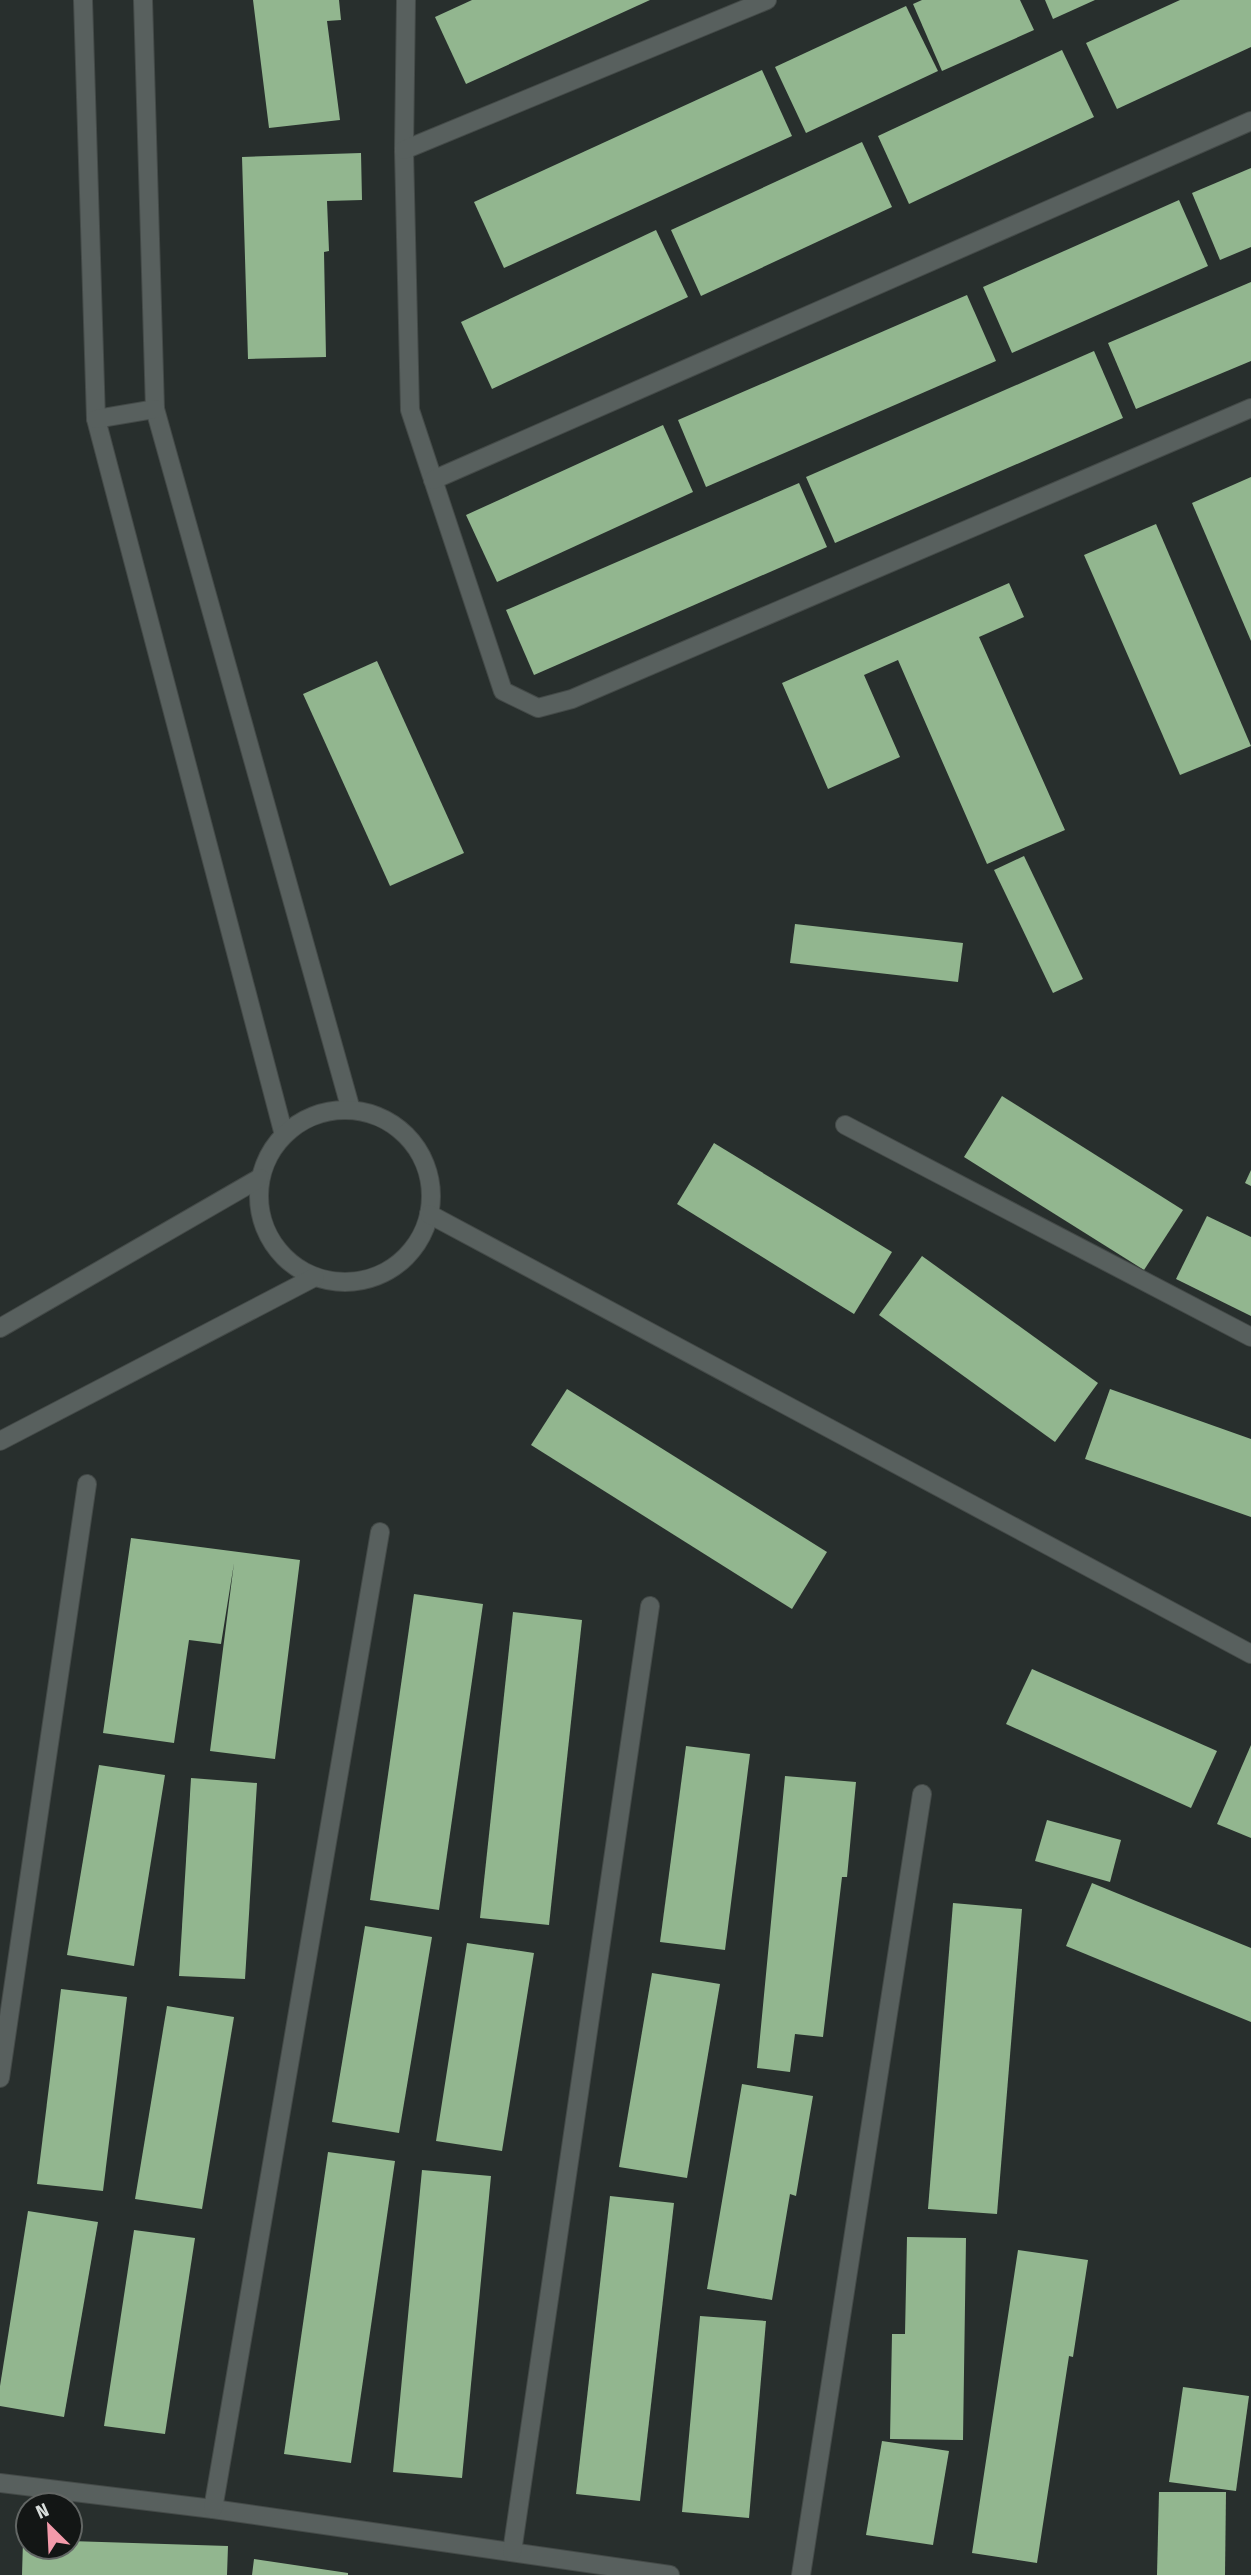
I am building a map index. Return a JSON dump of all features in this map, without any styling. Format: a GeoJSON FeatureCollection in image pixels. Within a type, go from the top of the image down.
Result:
{"type":"FeatureCollection","features":[{"type":"Feature","properties":{"kind":"street"},"geometry":{"type":"LineString","coordinates":[[83,0],[96,419],[284,1135]]}},
{"type":"Feature","properties":{"kind":"street"},"geometry":{"type":"LineString","coordinates":[[143,0],[155,409],[351,1110]]}},
{"type":"Feature","properties":{"kind":"street"},"geometry":{"type":"LineString","coordinates":[[405,0],[404,150],[410,410],[503,691],[538,708],[572,699],[1251,408]]}},
{"type":"Feature","properties":{"kind":"street"},"geometry":{"type":"LineString","coordinates":[[404,150],[767,0]]}},
{"type":"Feature","properties":{"kind":"street"},"geometry":{"type":"LineString","coordinates":[[433,480],[1251,121]]}},
{"type":"Feature","properties":{"kind":"street"},"geometry":{"type":"LineString","coordinates":[[96,419],[155,409]]}},
{"type":"Feature","properties":{"kind":"street"},"geometry":{"type":"LineString","coordinates":[[351,1110],[375,1115],[397,1126],[414,1143],[426,1165],[431,1189],[429,1214],[414,1247],[387,1271],[363,1280],[338,1282],[315,1277],[292,1265],[275,1248],[263,1226],[258,1203],[260,1178],[268,1155],[284,1135],[303,1120],[326,1111],[351,1110]]}},
{"type":"Feature","properties":{"kind":"street"},"geometry":{"type":"LineString","coordinates":[[845,1125],[1251,1337]]}},
{"type":"Feature","properties":{"kind":"street"},"geometry":{"type":"LineString","coordinates":[[0,1328],[260,1178]]}},
{"type":"Feature","properties":{"kind":"street"},"geometry":{"type":"LineString","coordinates":[[429,1214],[1251,1654]]}},
{"type":"Feature","properties":{"kind":"street"},"geometry":{"type":"LineString","coordinates":[[0,1441],[315,1277]]}},
{"type":"Feature","properties":{"kind":"street"},"geometry":{"type":"LineString","coordinates":[[0,2078],[88,1484]]}},
{"type":"Feature","properties":{"kind":"street"},"geometry":{"type":"LineString","coordinates":[[213,2509],[380,1532]]}},
{"type":"Feature","properties":{"kind":"street"},"geometry":{"type":"LineString","coordinates":[[512,2552],[650,1606]]}},
{"type":"Feature","properties":{"kind":"street"},"geometry":{"type":"LineString","coordinates":[[801,2575],[922,1794]]}},
{"type":"Feature","properties":{"kind":"street"},"geometry":{"type":"LineString","coordinates":[[0,2483],[213,2509],[670,2575]]}},
{"type":"Feature","properties":{"kind":"building"},"geometry":{"type":"Polygon","coordinates":[[[253,0],[339,0],[341,20],[327,21],[340,120],[269,128],[253,0]]]}},
{"type":"Feature","properties":{"kind":"building"},"geometry":{"type":"Polygon","coordinates":[[[472,0],[650,0],[466,84],[435,17],[472,0]]]}},
{"type":"Feature","properties":{"kind":"building"},"geometry":{"type":"Polygon","coordinates":[[[922,0],[1020,0],[1034,30],[942,71],[913,4],[922,0]]]}},
{"type":"Feature","properties":{"kind":"building"},"geometry":{"type":"Polygon","coordinates":[[[1045,0],[1095,0],[1053,19],[1045,0]]]}},
{"type":"Feature","properties":{"kind":"building"},"geometry":{"type":"Polygon","coordinates":[[[1180,0],[1251,0],[1251,47],[1117,109],[1086,43],[1180,0]]]}},
{"type":"Feature","properties":{"kind":"building"},"geometry":{"type":"Polygon","coordinates":[[[906,6],[938,71],[806,133],[775,67],[906,6]]]}},
{"type":"Feature","properties":{"kind":"building"},"geometry":{"type":"Polygon","coordinates":[[[1062,50],[1094,117],[909,204],[878,136],[1062,50]]]}},
{"type":"Feature","properties":{"kind":"building"},"geometry":{"type":"Polygon","coordinates":[[[762,70],[792,136],[504,268],[474,202],[762,70]]]}},
{"type":"Feature","properties":{"kind":"building"},"geometry":{"type":"Polygon","coordinates":[[[862,142],[892,207],[701,296],[671,230],[862,142]]]}},
{"type":"Feature","properties":{"kind":"building"},"geometry":{"type":"Polygon","coordinates":[[[361,153],[362,200],[327,201],[329,251],[324,252],[326,357],[248,359],[242,157],[361,153]]]}},
{"type":"Feature","properties":{"kind":"building"},"geometry":{"type":"Polygon","coordinates":[[[1251,168],[1251,247],[1220,260],[1192,193],[1251,168]]]}},
{"type":"Feature","properties":{"kind":"building"},"geometry":{"type":"Polygon","coordinates":[[[1179,200],[1208,266],[1012,353],[983,287],[1179,200]]]}},
{"type":"Feature","properties":{"kind":"building"},"geometry":{"type":"Polygon","coordinates":[[[656,230],[688,297],[492,389],[461,322],[656,230]]]}},
{"type":"Feature","properties":{"kind":"building"},"geometry":{"type":"Polygon","coordinates":[[[1251,282],[1251,361],[1136,409],[1108,343],[1251,282]]]}},
{"type":"Feature","properties":{"kind":"building"},"geometry":{"type":"Polygon","coordinates":[[[967,295],[996,361],[706,487],[678,420],[967,295]]]}},
{"type":"Feature","properties":{"kind":"building"},"geometry":{"type":"Polygon","coordinates":[[[1094,351],[1123,418],[835,543],[806,477],[1094,351]]]}},
{"type":"Feature","properties":{"kind":"building"},"geometry":{"type":"Polygon","coordinates":[[[663,425],[693,492],[497,582],[466,515],[663,425]]]}},
{"type":"Feature","properties":{"kind":"building"},"geometry":{"type":"Polygon","coordinates":[[[1251,477],[1251,641],[1192,503],[1251,477]]]}},
{"type":"Feature","properties":{"kind":"building"},"geometry":{"type":"Polygon","coordinates":[[[799,483],[827,547],[534,675],[506,610],[799,483]]]}},
{"type":"Feature","properties":{"kind":"building"},"geometry":{"type":"Polygon","coordinates":[[[1156,524],[1251,746],[1180,775],[1084,555],[1156,524]]]}},
{"type":"Feature","properties":{"kind":"building"},"geometry":{"type":"Polygon","coordinates":[[[1009,583],[1024,617],[979,637],[1065,830],[987,864],[898,660],[864,675],[900,757],[828,789],[782,683],[1009,583]]]}},
{"type":"Feature","properties":{"kind":"building"},"geometry":{"type":"Polygon","coordinates":[[[377,661],[464,853],[390,886],[303,694],[377,661]]]}},
{"type":"Feature","properties":{"kind":"building"},"geometry":{"type":"Polygon","coordinates":[[[1024,856],[1083,979],[1053,993],[994,870],[1024,856]]]}},
{"type":"Feature","properties":{"kind":"building"},"geometry":{"type":"Polygon","coordinates":[[[795,924],[963,943],[958,982],[790,963],[795,924]]]}},
{"type":"Feature","properties":{"kind":"building"},"geometry":{"type":"Polygon","coordinates":[[[1002,1096],[1183,1210],[1144,1270],[964,1157],[1002,1096]]]}},
{"type":"Feature","properties":{"kind":"building"},"geometry":{"type":"Polygon","coordinates":[[[714,1143],[892,1252],[854,1314],[677,1204],[714,1143]]]}},
{"type":"Feature","properties":{"kind":"building"},"geometry":{"type":"Polygon","coordinates":[[[1251,1170],[1251,1186],[1245,1183],[1251,1170]]]}},
{"type":"Feature","properties":{"kind":"building"},"geometry":{"type":"Polygon","coordinates":[[[1207,1216],[1251,1237],[1251,1316],[1176,1279],[1207,1216]]]}},
{"type":"Feature","properties":{"kind":"building"},"geometry":{"type":"Polygon","coordinates":[[[922,1256],[1098,1383],[1055,1442],[879,1315],[922,1256]]]}},
{"type":"Feature","properties":{"kind":"building"},"geometry":{"type":"Polygon","coordinates":[[[567,1389],[827,1552],[792,1609],[531,1445],[567,1389]]]}},
{"type":"Feature","properties":{"kind":"building"},"geometry":{"type":"Polygon","coordinates":[[[1110,1389],[1251,1439],[1251,1517],[1085,1459],[1110,1389]]]}},
{"type":"Feature","properties":{"kind":"building"},"geometry":{"type":"Polygon","coordinates":[[[131,1538],[300,1560],[275,1759],[210,1751],[234,1563],[221,1644],[189,1640],[174,1743],[103,1733],[131,1538]]]}},
{"type":"Feature","properties":{"kind":"building"},"geometry":{"type":"Polygon","coordinates":[[[414,1594],[483,1604],[439,1910],[370,1900],[414,1594]]]}},
{"type":"Feature","properties":{"kind":"building"},"geometry":{"type":"Polygon","coordinates":[[[513,1612],[582,1620],[549,1925],[480,1918],[513,1612]]]}},
{"type":"Feature","properties":{"kind":"building"},"geometry":{"type":"Polygon","coordinates":[[[1032,1669],[1217,1751],[1191,1808],[1006,1724],[1032,1669]]]}},
{"type":"Feature","properties":{"kind":"building"},"geometry":{"type":"Polygon","coordinates":[[[1251,1745],[1251,1838],[1217,1824],[1251,1745]]]}},
{"type":"Feature","properties":{"kind":"building"},"geometry":{"type":"Polygon","coordinates":[[[686,1746],[750,1754],[725,1950],[660,1942],[686,1746]]]}},
{"type":"Feature","properties":{"kind":"building"},"geometry":{"type":"Polygon","coordinates":[[[99,1765],[165,1775],[134,1966],[67,1955],[99,1765]]]}},
{"type":"Feature","properties":{"kind":"building"},"geometry":{"type":"Polygon","coordinates":[[[785,1776],[856,1782],[847,1877],[842,1877],[823,2037],[795,2034],[790,2072],[757,2068],[785,1776]]]}},
{"type":"Feature","properties":{"kind":"building"},"geometry":{"type":"Polygon","coordinates":[[[191,1778],[257,1783],[245,1979],[179,1976],[191,1778]]]}},
{"type":"Feature","properties":{"kind":"building"},"geometry":{"type":"Polygon","coordinates":[[[1047,1820],[1121,1840],[1110,1882],[1035,1861],[1047,1820]]]}},
{"type":"Feature","properties":{"kind":"building"},"geometry":{"type":"Polygon","coordinates":[[[1092,1883],[1251,1948],[1251,2022],[1066,1946],[1092,1883]]]}},
{"type":"Feature","properties":{"kind":"building"},"geometry":{"type":"Polygon","coordinates":[[[953,1903],[1022,1909],[997,2214],[928,2209],[953,1903]]]}},
{"type":"Feature","properties":{"kind":"building"},"geometry":{"type":"Polygon","coordinates":[[[365,1926],[432,1937],[399,2133],[332,2122],[365,1926]]]}},
{"type":"Feature","properties":{"kind":"building"},"geometry":{"type":"Polygon","coordinates":[[[467,1943],[534,1953],[502,2151],[436,2141],[467,1943]]]}},
{"type":"Feature","properties":{"kind":"building"},"geometry":{"type":"Polygon","coordinates":[[[652,1973],[720,1984],[687,2178],[619,2167],[652,1973]]]}},
{"type":"Feature","properties":{"kind":"building"},"geometry":{"type":"Polygon","coordinates":[[[61,1989],[127,1997],[103,2191],[37,2184],[61,1989]]]}},
{"type":"Feature","properties":{"kind":"building"},"geometry":{"type":"Polygon","coordinates":[[[167,2006],[234,2017],[202,2209],[135,2199],[167,2006]]]}},
{"type":"Feature","properties":{"kind":"building"},"geometry":{"type":"Polygon","coordinates":[[[742,2084],[813,2096],[796,2196],[790,2194],[772,2300],[707,2289],[742,2084]]]}},
{"type":"Feature","properties":{"kind":"building"},"geometry":{"type":"Polygon","coordinates":[[[328,2152],[395,2161],[351,2463],[284,2454],[328,2152]]]}},
{"type":"Feature","properties":{"kind":"building"},"geometry":{"type":"Polygon","coordinates":[[[422,2170],[491,2176],[462,2478],[393,2472],[422,2170]]]}},
{"type":"Feature","properties":{"kind":"building"},"geometry":{"type":"Polygon","coordinates":[[[610,2196],[674,2203],[640,2501],[576,2494],[610,2196]]]}},
{"type":"Feature","properties":{"kind":"building"},"geometry":{"type":"Polygon","coordinates":[[[28,2211],[98,2222],[64,2417],[0,2406],[0,2386],[28,2211]]]}},
{"type":"Feature","properties":{"kind":"building"},"geometry":{"type":"Polygon","coordinates":[[[134,2230],[195,2238],[165,2434],[104,2426],[134,2230]]]}},
{"type":"Feature","properties":{"kind":"building"},"geometry":{"type":"Polygon","coordinates":[[[907,2237],[966,2238],[963,2440],[890,2439],[892,2334],[905,2334],[907,2237]]]}},
{"type":"Feature","properties":{"kind":"building"},"geometry":{"type":"Polygon","coordinates":[[[1018,2250],[1088,2260],[1073,2357],[1069,2356],[1037,2563],[972,2553],[1018,2250]]]}},
{"type":"Feature","properties":{"kind":"building"},"geometry":{"type":"Polygon","coordinates":[[[700,2316],[766,2321],[749,2518],[682,2512],[700,2316]]]}},
{"type":"Feature","properties":{"kind":"building"},"geometry":{"type":"Polygon","coordinates":[[[1183,2387],[1249,2396],[1236,2491],[1169,2482],[1183,2387]]]}},
{"type":"Feature","properties":{"kind":"building"},"geometry":{"type":"Polygon","coordinates":[[[882,2441],[949,2451],[933,2545],[866,2535],[882,2441]]]}},
{"type":"Feature","properties":{"kind":"building"},"geometry":{"type":"Polygon","coordinates":[[[1159,2492],[1226,2492],[1225,2575],[1157,2575],[1159,2492]]]}},
{"type":"Feature","properties":{"kind":"building"},"geometry":{"type":"Polygon","coordinates":[[[84,2541],[228,2546],[227,2575],[22,2575],[22,2561],[84,2561],[84,2541]]]}},
{"type":"Feature","properties":{"kind":"building"},"geometry":{"type":"Polygon","coordinates":[[[254,2559],[348,2573],[348,2575],[252,2575],[254,2559]]]}}]}
